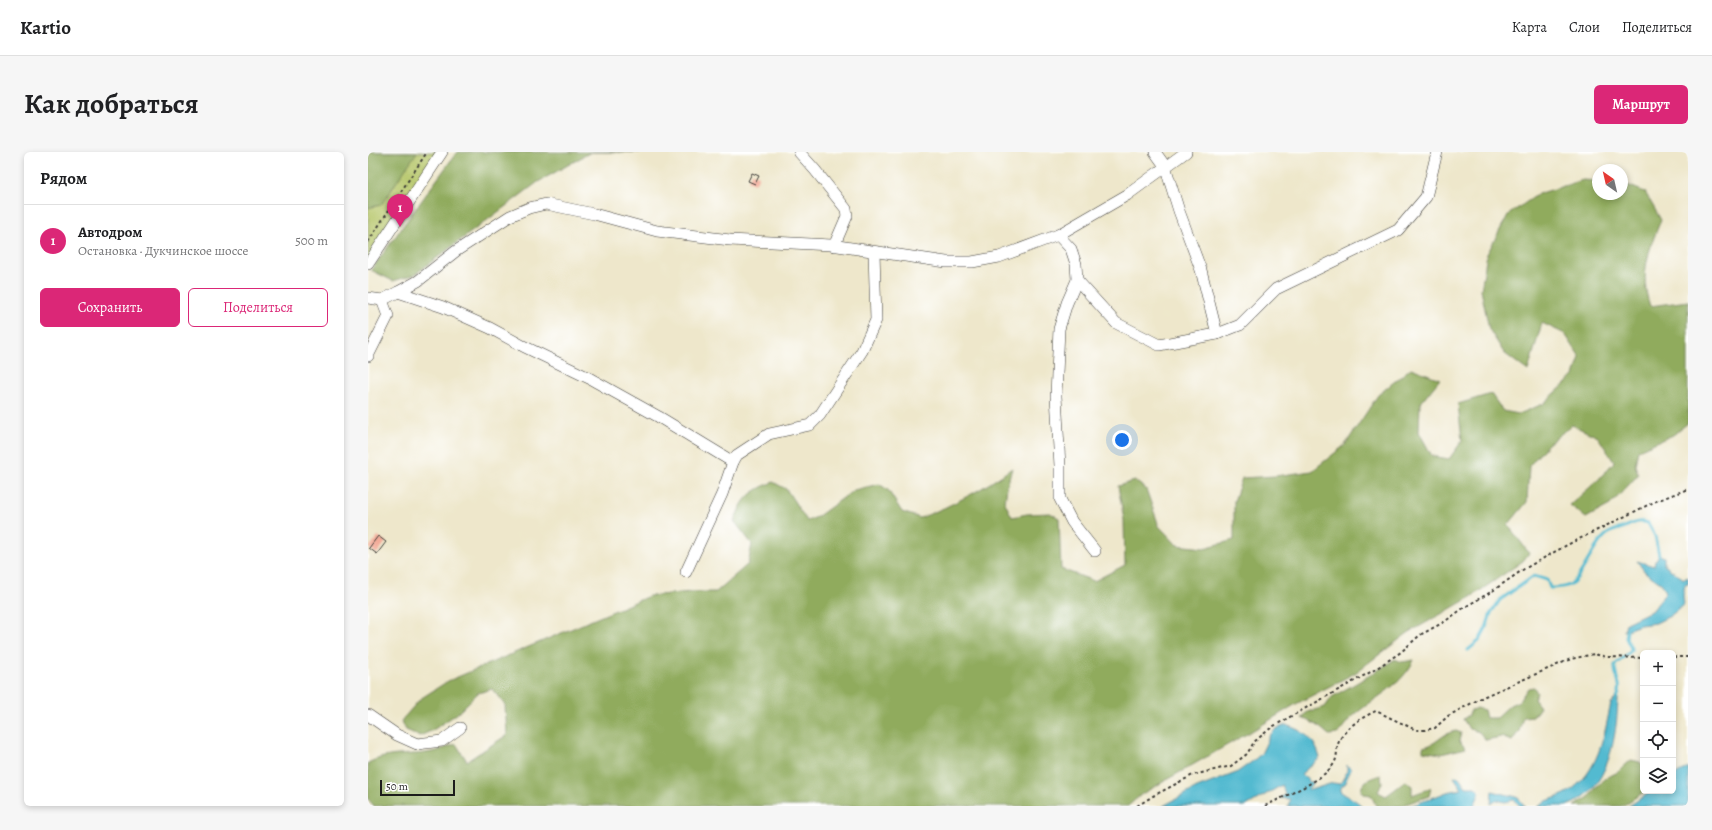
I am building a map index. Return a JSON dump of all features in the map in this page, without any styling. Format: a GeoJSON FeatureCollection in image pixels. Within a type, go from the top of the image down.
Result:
{"type":"FeatureCollection","features":[{"type":"Feature","properties":{"kind":"street"},"geometry":{"type":"LineString","coordinates":[[368,264],[442,152]]}},
{"type":"Feature","properties":{"kind":"street"},"geometry":{"type":"LineString","coordinates":[[799,152],[846,209],[847,216],[834,246]]}},
{"type":"Feature","properties":{"kind":"street"},"geometry":{"type":"LineString","coordinates":[[1155,152],[1164,166],[1201,270],[1217,334]]}},
{"type":"Feature","properties":{"kind":"street"},"geometry":{"type":"LineString","coordinates":[[368,298],[382,300],[398,292],[418,281],[456,251],[510,216],[529,208],[546,204],[594,214],[657,231],[730,240],[834,246],[946,262],[972,262],[1000,257],[1058,235],[1127,195],[1164,166],[1186,152]]}},
{"type":"Feature","properties":{"kind":"street"},"geometry":{"type":"LineString","coordinates":[[1077,280],[1116,323],[1160,345],[1217,334],[1240,325],[1276,289],[1398,230],[1426,197],[1437,152]]}},
{"type":"Feature","properties":{"kind":"street"},"geometry":{"type":"LineString","coordinates":[[1058,235],[1071,249],[1076,264],[1077,280],[1066,303],[1059,329],[1056,396],[1060,466],[1060,499],[1072,522],[1095,551]]}},
{"type":"Feature","properties":{"kind":"street"},"geometry":{"type":"LineString","coordinates":[[686,572],[722,494],[733,462],[737,455],[769,434],[810,425],[820,415],[862,351],[876,320],[874,252]]}},
{"type":"Feature","properties":{"kind":"street"},"geometry":{"type":"LineString","coordinates":[[398,292],[443,307],[490,328],[589,378],[659,417],[733,462]]}},
{"type":"Feature","properties":{"kind":"street"},"geometry":{"type":"LineString","coordinates":[[368,356],[388,316],[382,300]]}},
{"type":"Feature","properties":{"kind":"street"},"geometry":{"type":"LineString","coordinates":[[368,715],[397,735],[417,744],[442,741],[460,728]]}},
{"type":"Feature","properties":{"kind":"path"},"geometry":{"type":"LineString","coordinates":[[368,242],[427,152]]}},
{"type":"Feature","properties":{"kind":"path"},"geometry":{"type":"LineString","coordinates":[[1137,806],[1193,775],[1231,766],[1247,754],[1254,742],[1272,727],[1374,670],[1401,652],[1420,635],[1492,592],[1524,569],[1567,545],[1656,501],[1688,489]]}},
{"type":"Feature","properties":{"kind":"path"},"geometry":{"type":"LineString","coordinates":[[1265,806],[1310,782],[1327,771],[1333,765],[1337,756],[1338,746],[1342,736],[1365,716],[1376,711],[1416,730],[1425,730],[1434,728],[1448,716],[1485,696],[1571,659],[1594,654],[1607,657],[1640,658]]}},
{"type":"Feature","properties":{"kind":"path"},"geometry":{"type":"LineString","coordinates":[[1676,657],[1688,657]]}},
{"type":"Feature","properties":{"kind":"green space"},"geometry":{"type":"Polygon","coordinates":[[[368,152],[442,152],[368,264],[368,152]]]}},
{"type":"Feature","properties":{"kind":"green space"},"geometry":{"type":"Polygon","coordinates":[[[368,152],[417,152],[381,205],[368,208],[368,152]]]}},
{"type":"Feature","properties":{"kind":"green space"},"geometry":{"type":"Polygon","coordinates":[[[457,152],[591,152],[538,182],[414,275],[393,281],[371,270],[457,152]]]}},
{"type":"Feature","properties":{"kind":"green space"},"geometry":{"type":"Polygon","coordinates":[[[1583,180],[1592,181],[1592,200],[1628,200],[1628,185],[1645,192],[1661,220],[1649,252],[1645,273],[1645,284],[1650,306],[1688,301],[1688,423],[1673,435],[1638,450],[1635,465],[1638,475],[1610,505],[1586,518],[1570,505],[1598,480],[1614,462],[1598,437],[1572,425],[1548,444],[1529,466],[1527,502],[1508,525],[1529,553],[1523,561],[1471,597],[1408,633],[1355,673],[1296,704],[1142,794],[1128,806],[374,806],[368,799],[368,763],[383,757],[424,753],[456,744],[467,761],[507,735],[505,705],[492,689],[478,693],[458,713],[433,730],[420,736],[406,730],[401,721],[420,699],[448,681],[649,596],[691,592],[716,592],[748,564],[752,544],[734,521],[741,506],[753,492],[773,482],[786,489],[807,521],[817,517],[854,490],[879,484],[888,490],[902,512],[920,518],[968,496],[1012,468],[1005,503],[1012,517],[1027,514],[1050,513],[1059,518],[1061,569],[1094,581],[1125,565],[1124,520],[1118,486],[1135,481],[1146,489],[1159,526],[1177,545],[1204,548],[1234,540],[1234,501],[1242,478],[1275,476],[1312,471],[1345,445],[1378,395],[1411,368],[1440,379],[1420,404],[1419,432],[1432,456],[1449,459],[1462,441],[1458,404],[1491,394],[1503,411],[1519,414],[1543,404],[1574,376],[1580,357],[1565,334],[1542,323],[1528,371],[1504,353],[1489,329],[1481,290],[1487,254],[1508,215],[1538,194],[1583,180]]]}},
{"type":"Feature","properties":{"kind":"green space"},"geometry":{"type":"Polygon","coordinates":[[[1395,659],[1402,662],[1414,660],[1409,669],[1395,684],[1352,717],[1338,734],[1329,735],[1317,725],[1302,718],[1307,712],[1325,707],[1332,697],[1395,659]]]}},
{"type":"Feature","properties":{"kind":"green space"},"geometry":{"type":"Polygon","coordinates":[[[1534,687],[1537,693],[1534,699],[1540,707],[1534,716],[1523,717],[1519,731],[1512,741],[1501,737],[1486,740],[1479,732],[1469,729],[1463,719],[1469,715],[1471,710],[1477,708],[1484,710],[1486,718],[1496,718],[1510,705],[1519,701],[1528,688],[1534,687]]]}},
{"type":"Feature","properties":{"kind":"green space"},"geometry":{"type":"Polygon","coordinates":[[[1456,731],[1461,733],[1459,741],[1466,748],[1441,754],[1423,751],[1423,747],[1432,744],[1446,734],[1456,731]]]}},
{"type":"Feature","properties":{"kind":"green space"},"geometry":{"type":"Polygon","coordinates":[[[1631,760],[1640,762],[1641,794],[1622,806],[1574,806],[1589,797],[1595,788],[1606,778],[1618,772],[1631,760]]]}},
{"type":"Feature","properties":{"kind":"green space"},"geometry":{"type":"Polygon","coordinates":[[[1381,775],[1382,783],[1378,792],[1386,796],[1406,781],[1412,786],[1412,795],[1431,788],[1429,796],[1400,806],[1376,806],[1371,795],[1361,792],[1361,788],[1368,780],[1381,775]]]}},
{"type":"Feature","properties":{"kind":"water"},"geometry":{"type":"Polygon","coordinates":[[[1659,555],[1664,557],[1664,565],[1684,579],[1688,577],[1688,584],[1685,585],[1683,595],[1684,605],[1670,616],[1656,623],[1640,625],[1624,631],[1626,623],[1653,610],[1666,592],[1662,584],[1645,572],[1637,561],[1654,566],[1659,555]]]}},
{"type":"Feature","properties":{"kind":"water"},"geometry":{"type":"Polygon","coordinates":[[[1618,698],[1616,729],[1608,761],[1601,776],[1592,789],[1581,799],[1566,806],[1538,806],[1568,792],[1587,774],[1598,752],[1606,728],[1611,703],[1618,698]]]}},
{"type":"Feature","properties":{"kind":"water"},"geometry":{"type":"Polygon","coordinates":[[[1286,725],[1298,730],[1308,737],[1318,751],[1320,758],[1301,774],[1310,782],[1314,782],[1308,789],[1310,790],[1333,783],[1340,784],[1347,772],[1347,765],[1351,769],[1346,783],[1342,786],[1340,791],[1362,806],[1288,806],[1289,799],[1280,798],[1285,795],[1282,785],[1246,806],[1163,806],[1197,788],[1236,773],[1261,754],[1270,735],[1276,729],[1286,725]]]}},
{"type":"Feature","properties":{"kind":"water"},"geometry":{"type":"Polygon","coordinates":[[[1688,767],[1688,806],[1629,806],[1647,794],[1676,794],[1676,775],[1688,767]]]}},
{"type":"Feature","properties":{"kind":"water"},"geometry":{"type":"Polygon","coordinates":[[[1454,777],[1459,777],[1466,787],[1475,787],[1480,792],[1474,806],[1411,806],[1447,792],[1462,789],[1454,777]]]}},
{"type":"Feature","properties":{"kind":"water"},"geometry":{"type":"Polygon","coordinates":[[[1492,791],[1517,797],[1525,806],[1520,806],[1514,800],[1505,802],[1497,800],[1491,804],[1492,791]]]}},
{"type":"Feature","properties":{"kind":"building"},"geometry":{"type":"Polygon","coordinates":[[[752,173],[759,176],[755,184],[748,181],[752,173]]]}},
{"type":"Feature","properties":{"kind":"building"},"geometry":{"type":"Polygon","coordinates":[[[378,536],[386,542],[377,554],[369,548],[378,536]]]}},
{"type":"Feature","properties":{"kind":"waterway"},"geometry":{"type":"LineString","coordinates":[[1468,650],[1479,641],[1486,628],[1491,613],[1500,600],[1534,576],[1547,580],[1550,588],[1569,585],[1578,577],[1600,541],[1610,532],[1636,522],[1648,523],[1655,536],[1659,555]]}},
{"type":"Feature","properties":{"kind":"waterway"},"geometry":{"type":"LineString","coordinates":[[1617,698],[1620,689],[1615,665],[1632,650],[1626,638],[1627,630]]}},
{"type":"Feature","properties":{"kind":"place","name":"Автодром"},"geometry":{"type":"Point","coordinates":[400,227]}}]}
